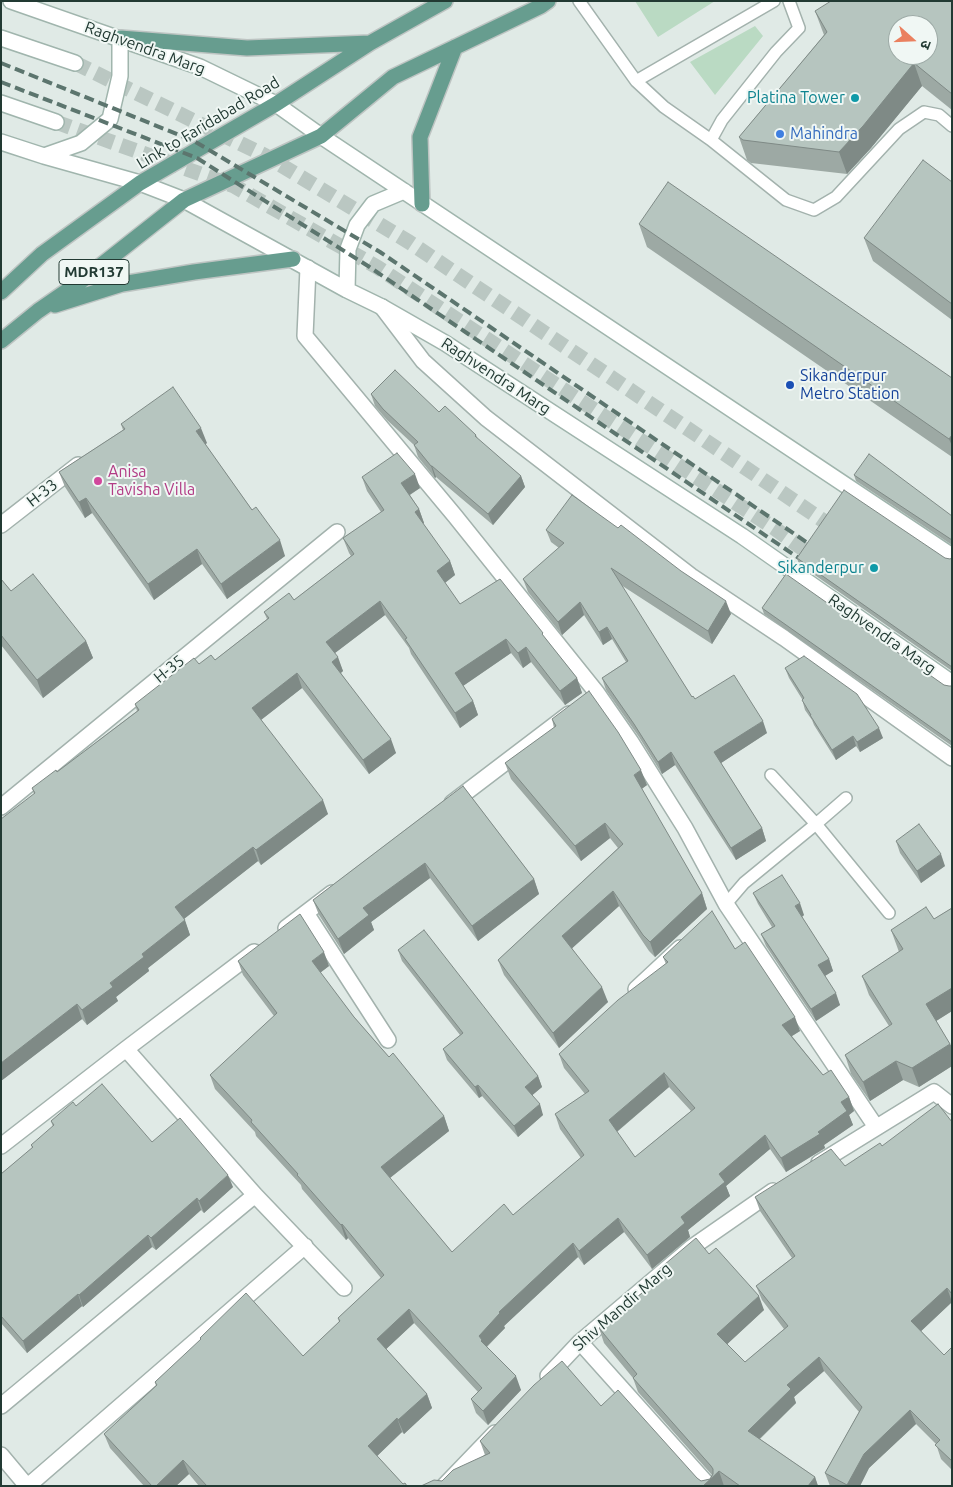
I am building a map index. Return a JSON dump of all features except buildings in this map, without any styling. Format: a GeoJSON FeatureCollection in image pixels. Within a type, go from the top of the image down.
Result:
{"type":"FeatureCollection","features":[{"type":"Feature","properties":{"kind":"main road","name":"Link to Faridabad Road"},"geometry":{"type":"LineString","coordinates":[[1,292],[42,254],[140,183],[276,104],[370,43],[445,1]]}},
{"type":"Feature","properties":{"kind":"main road"},"geometry":{"type":"LineString","coordinates":[[321,136],[393,76],[455,48],[548,1]]}},
{"type":"Feature","properties":{"kind":"main road"},"geometry":{"type":"LineString","coordinates":[[120,38],[247,48],[370,43]]}},
{"type":"Feature","properties":{"kind":"main road"},"geometry":{"type":"LineString","coordinates":[[422,204],[420,137],[455,48]]}},
{"type":"Feature","properties":{"kind":"main road","name":"MDR137"},"geometry":{"type":"LineString","coordinates":[[1,340],[80,282],[184,200],[321,136]]}},
{"type":"Feature","properties":{"kind":"main road"},"geometry":{"type":"LineString","coordinates":[[38,311],[122,284],[293,259]]}},
{"type":"Feature","properties":{"kind":"street","name":"Raghvendra Marg"},"geometry":{"type":"LineString","coordinates":[[12,1],[200,67],[276,104],[321,136]]}},
{"type":"Feature","properties":{"kind":"street"},"geometry":{"type":"LineString","coordinates":[[1,38],[76,63]]}},
{"type":"Feature","properties":{"kind":"street"},"geometry":{"type":"LineString","coordinates":[[44,156],[81,143],[110,119],[120,76],[120,38]]}},
{"type":"Feature","properties":{"kind":"street"},"geometry":{"type":"LineString","coordinates":[[1,104],[56,122]]}},
{"type":"Feature","properties":{"kind":"street"},"geometry":{"type":"LineString","coordinates":[[321,136],[952,556]]}},
{"type":"Feature","properties":{"kind":"street","name":"Raghvendra Marg"},"geometry":{"type":"LineString","coordinates":[[1,142],[140,183],[184,200],[347,290],[382,307],[445,343],[742,536],[952,683]]}},
{"type":"Feature","properties":{"kind":"street"},"geometry":{"type":"LineString","coordinates":[[347,290],[348,249],[357,225],[373,204],[404,191]]}},
{"type":"Feature","properties":{"kind":"street"},"geometry":{"type":"LineString","coordinates":[[308,268],[305,336],[455,516],[589,699],[630,742],[685,828],[723,908],[876,1127]]}},
{"type":"Feature","properties":{"kind":"street"},"geometry":{"type":"LineString","coordinates":[[382,307],[423,361],[486,418],[691,576],[784,638],[952,758]]}},
{"type":"Feature","properties":{"kind":"street","name":"H-33"},"geometry":{"type":"LineString","coordinates":[[1,525],[93,453]]}},
{"type":"Feature","properties":{"kind":"street","name":"H-35"},"geometry":{"type":"LineString","coordinates":[[1,807],[338,532]]}},
{"type":"Feature","properties":{"kind":"street"},"geometry":{"type":"LineString","coordinates":[[440,811],[589,699]]}},
{"type":"Feature","properties":{"kind":"street"},"geometry":{"type":"LineString","coordinates":[[1,1146],[345,883]]}},
{"type":"Feature","properties":{"kind":"street"},"geometry":{"type":"LineString","coordinates":[[306,913],[388,1040]]}},
{"type":"Feature","properties":{"kind":"street"},"geometry":{"type":"LineString","coordinates":[[626,998],[690,938]]}},
{"type":"Feature","properties":{"kind":"street"},"geometry":{"type":"LineString","coordinates":[[126,1049],[255,1195],[344,1288]]}},
{"type":"Feature","properties":{"kind":"street"},"geometry":{"type":"LineString","coordinates":[[810,1168],[934,1092],[952,1106]]}},
{"type":"Feature","properties":{"kind":"street","name":"Shiv Mandir Marg"},"geometry":{"type":"LineString","coordinates":[[541,1383],[580,1342],[690,1248],[785,1184]]}},
{"type":"Feature","properties":{"kind":"street"},"geometry":{"type":"LineString","coordinates":[[1,1406],[255,1195]]}},
{"type":"Feature","properties":{"kind":"street"},"geometry":{"type":"LineString","coordinates":[[1,1455],[27,1486],[305,1246]]}},
{"type":"Feature","properties":{"kind":"street"},"geometry":{"type":"LineString","coordinates":[[580,1342],[709,1486]]}},
{"type":"Feature","properties":{"kind":"street"},"geometry":{"type":"LineString","coordinates":[[444,1486],[502,1425]]}},
{"type":"Feature","properties":{"kind":"lane"},"geometry":{"type":"LineString","coordinates":[[579,1],[636,81],[664,107],[711,140],[786,200],[814,210],[836,197],[899,129],[924,112],[938,115],[952,126]]}},
{"type":"Feature","properties":{"kind":"lane"},"geometry":{"type":"LineString","coordinates":[[636,81],[774,1]]}},
{"type":"Feature","properties":{"kind":"lane"},"geometry":{"type":"LineString","coordinates":[[711,140],[722,120],[776,52],[800,28],[789,1]]}},
{"type":"Feature","properties":{"kind":"lane"},"geometry":{"type":"LineString","coordinates":[[771,775],[816,824],[888,913]]}},
{"type":"Feature","properties":{"kind":"lane"},"geometry":{"type":"LineString","coordinates":[[723,908],[744,883],[846,798]]}},
{"type":"Feature","properties":{"kind":"green space"},"geometry":{"type":"Polygon","coordinates":[[[635,1],[715,1],[658,37],[635,1]]]}},
{"type":"Feature","properties":{"kind":"green space"},"geometry":{"type":"Polygon","coordinates":[[[755,26],[763,36],[715,95],[690,62],[755,26]]]}},
{"type":"Feature","properties":{"kind":"tunnel"},"geometry":{"type":"LineString","coordinates":[[75,63],[264,155],[409,242],[840,532]]}},
{"type":"Feature","properties":{"kind":"tunnel"},"geometry":{"type":"LineString","coordinates":[[56,122],[234,186],[377,267],[774,528],[820,561]]}},
{"type":"Feature","properties":{"kind":"railway"},"geometry":{"type":"LineString","coordinates":[[1,63],[194,141],[380,252],[818,550]]}},
{"type":"Feature","properties":{"kind":"railway"},"geometry":{"type":"LineString","coordinates":[[1,82],[197,158],[368,266],[809,565]]}},
{"type":"Feature","properties":{"kind":"place","name":"Platina Tower"},"geometry":{"type":"Point","coordinates":[855,98]}},
{"type":"Feature","properties":{"kind":"place","name":"Mahindra"},"geometry":{"type":"Point","coordinates":[780,134]}},
{"type":"Feature","properties":{"kind":"place","name":"Sikanderpur Metro Station"},"geometry":{"type":"Point","coordinates":[790,385]}},
{"type":"Feature","properties":{"kind":"place","name":"Anisa Tavisha Villa"},"geometry":{"type":"Point","coordinates":[98,481]}},
{"type":"Feature","properties":{"kind":"place","name":"Sikanderpur"},"geometry":{"type":"Point","coordinates":[874,568]}}]}
